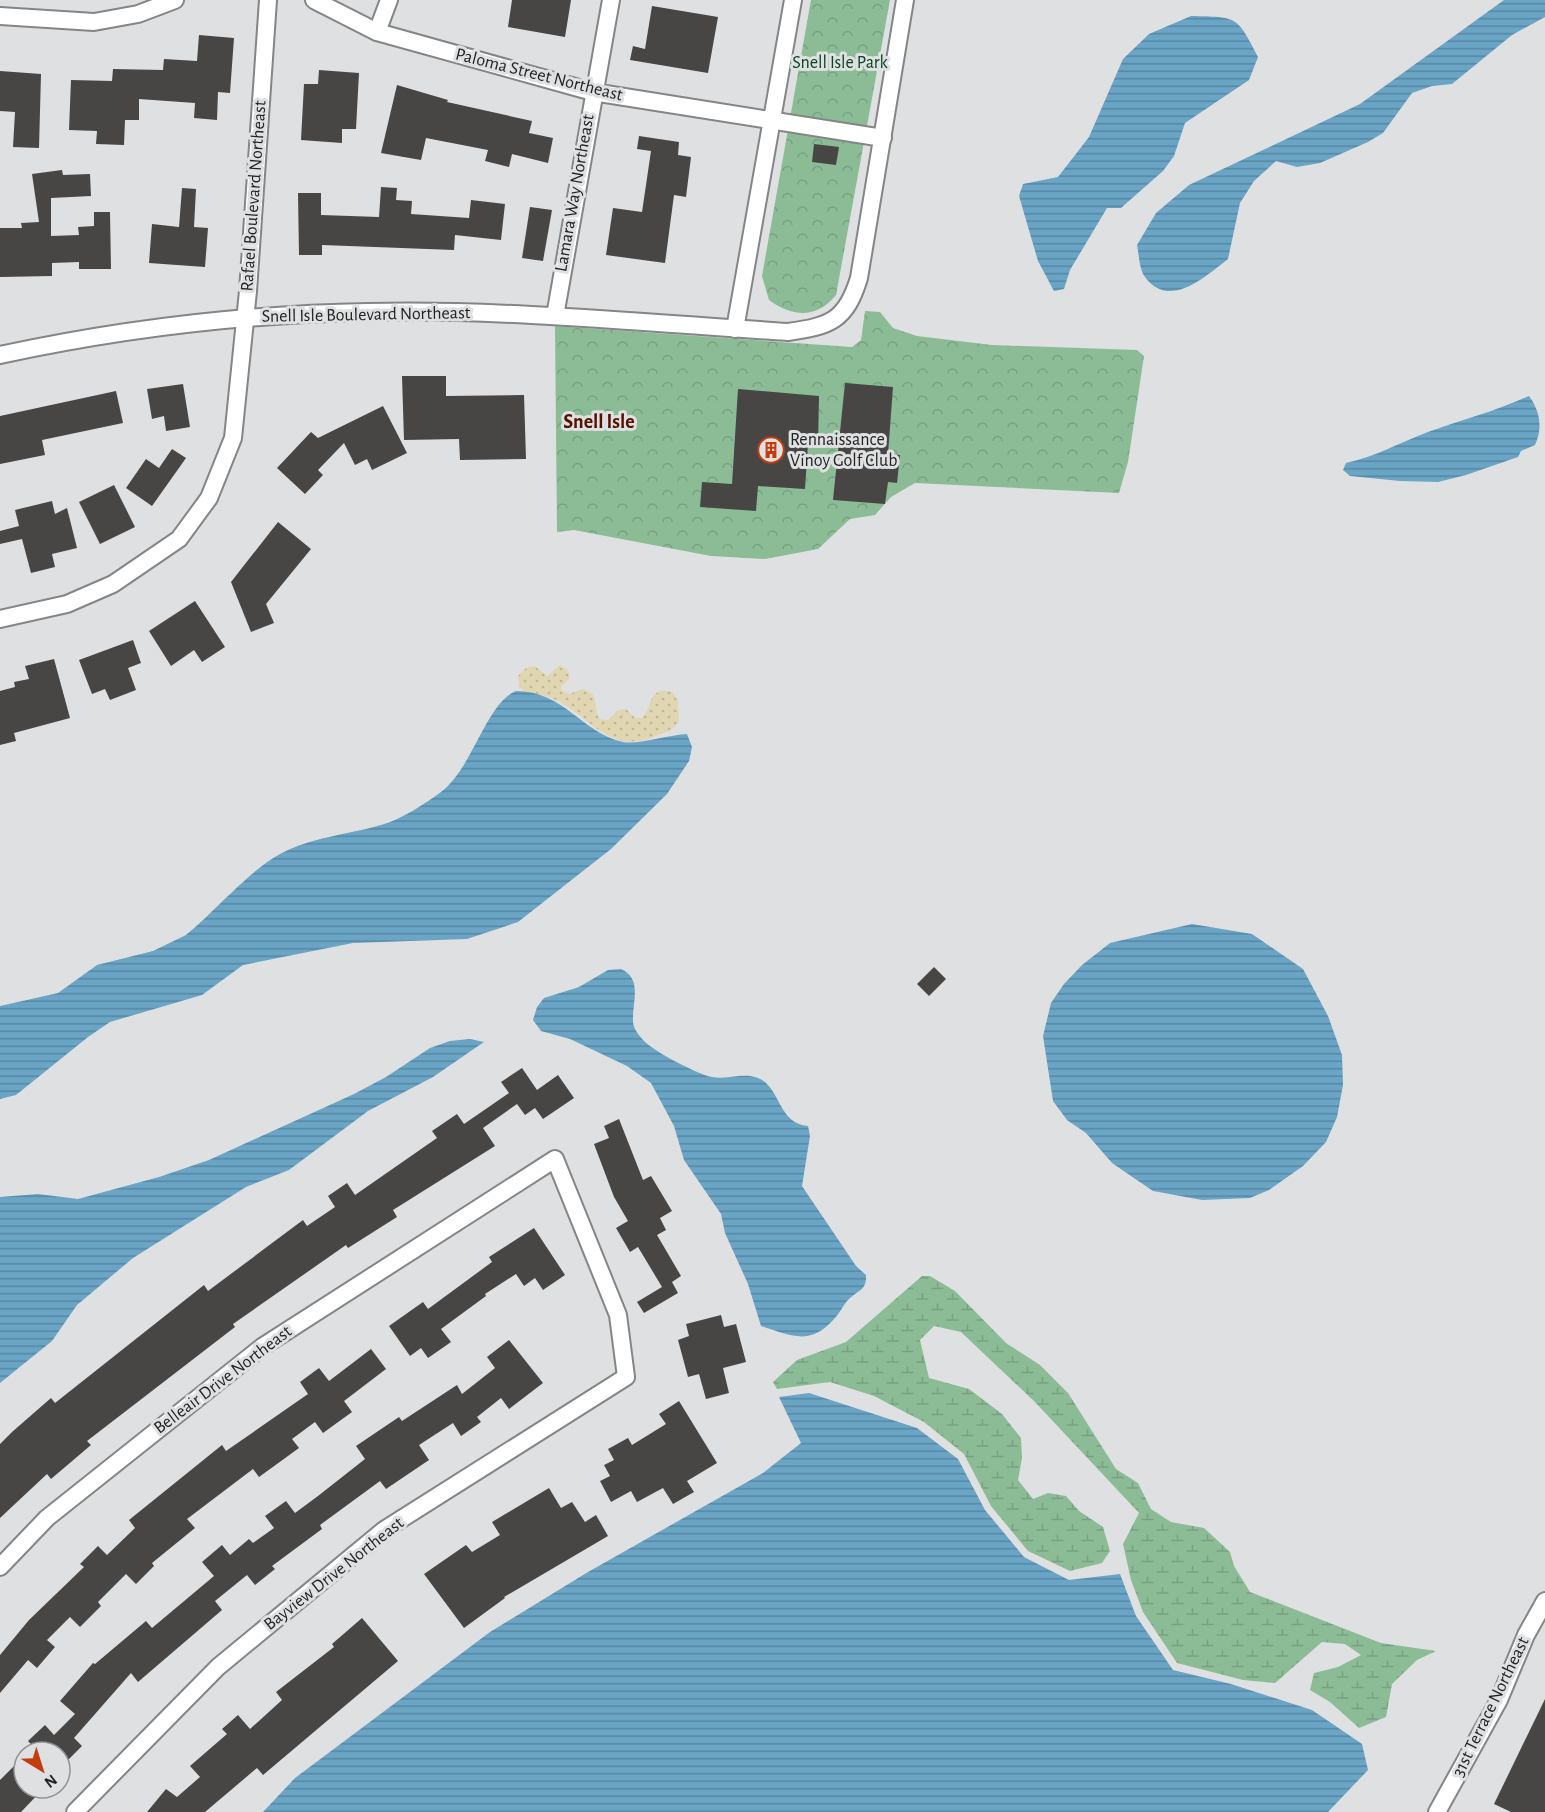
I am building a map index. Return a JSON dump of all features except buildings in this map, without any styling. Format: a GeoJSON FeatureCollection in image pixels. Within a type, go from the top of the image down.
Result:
{"type":"FeatureCollection","features":[{"type":"Feature","properties":{"kind":"street"},"geometry":{"type":"LineString","coordinates":[[0,16],[94,22],[138,14],[175,0]]}},
{"type":"Feature","properties":{"kind":"street","name":"Rafael Boulevard Northeast"},"geometry":{"type":"LineString","coordinates":[[0,619],[67,604],[113,584],[179,539],[209,498],[233,438],[248,291],[268,0]]}},
{"type":"Feature","properties":{"kind":"street","name":"Paloma Street Northeast"},"geometry":{"type":"LineString","coordinates":[[314,0],[377,32],[592,92],[883,138]]}},
{"type":"Feature","properties":{"kind":"street"},"geometry":{"type":"LineString","coordinates":[[377,32],[389,0]]}},
{"type":"Feature","properties":{"kind":"street","name":"Lamara Way Northeast"},"geometry":{"type":"LineString","coordinates":[[555,316],[592,92],[611,0]]}},
{"type":"Feature","properties":{"kind":"street"},"geometry":{"type":"LineString","coordinates":[[735,328],[793,0]]}},
{"type":"Feature","properties":{"kind":"street","name":"Snell Isle Boulevard Northeast"},"geometry":{"type":"LineString","coordinates":[[0,355],[145,330],[244,318],[367,312],[555,316],[788,332],[817,328],[834,321],[845,311],[853,299],[859,278],[906,0]]}},
{"type":"Feature","properties":{"kind":"street","name":"Belleair Drive Northeast"},"geometry":{"type":"LineString","coordinates":[[0,1568],[47,1518],[262,1347],[555,1159],[618,1315],[626,1377]]}},
{"type":"Feature","properties":{"kind":"street","name":"Bayview Drive Northeast"},"geometry":{"type":"LineString","coordinates":[[75,1812],[218,1667],[384,1530],[626,1377]]}},
{"type":"Feature","properties":{"kind":"street","name":"31st Terrace Northeast"},"geometry":{"type":"LineString","coordinates":[[1437,1812],[1499,1700],[1526,1635],[1545,1601]]}},
{"type":"Feature","properties":{"kind":"green space","name":"Snell Isle Park"},"geometry":{"type":"Polygon","coordinates":[[[811,0],[890,0],[836,295],[821,308],[804,313],[786,310],[769,300],[762,276],[811,0]]]}},
{"type":"Feature","properties":{"kind":"green space"},"geometry":{"type":"Polygon","coordinates":[[[865,311],[880,312],[893,328],[917,336],[992,345],[1137,350],[1144,356],[1128,462],[1119,493],[915,483],[891,497],[875,515],[850,519],[818,549],[765,559],[711,556],[574,530],[557,532],[555,326],[852,347],[861,340],[865,311]]]}},
{"type":"Feature","properties":{"kind":"green space"},"geometry":{"type":"Polygon","coordinates":[[[922,1276],[930,1276],[955,1291],[1006,1343],[1040,1365],[1068,1393],[1116,1469],[1138,1483],[1151,1509],[1171,1522],[1204,1528],[1230,1552],[1234,1566],[1250,1592],[1381,1643],[1436,1651],[1417,1660],[1392,1684],[1386,1717],[1359,1728],[1330,1702],[1310,1690],[1314,1673],[1338,1667],[1361,1655],[1345,1644],[1322,1642],[1275,1683],[1243,1680],[1177,1663],[1143,1612],[1131,1580],[1123,1544],[1139,1513],[1034,1401],[961,1332],[934,1326],[920,1340],[929,1378],[969,1389],[1002,1414],[1021,1438],[1022,1458],[1018,1480],[1033,1499],[1048,1493],[1066,1496],[1079,1511],[1103,1527],[1110,1551],[1102,1563],[1070,1571],[1028,1551],[991,1506],[964,1454],[924,1422],[874,1396],[830,1382],[777,1389],[773,1382],[797,1360],[846,1342],[922,1276]]]}},
{"type":"Feature","properties":{"kind":"sand"},"geometry":{"type":"Polygon","coordinates":[[[560,665],[567,669],[570,678],[561,687],[562,691],[570,694],[582,689],[588,691],[594,697],[600,719],[608,720],[618,710],[626,709],[635,718],[642,718],[654,695],[664,691],[672,692],[678,700],[679,722],[665,732],[641,741],[615,739],[560,702],[524,691],[519,686],[518,676],[526,668],[535,666],[547,676],[560,665]]]}},
{"type":"Feature","properties":{"kind":"water"},"geometry":{"type":"Polygon","coordinates":[[[1504,0],[1545,0],[1545,17],[1512,35],[1452,84],[1432,86],[1412,93],[1383,133],[1368,142],[1320,163],[1297,167],[1276,161],[1254,181],[1240,203],[1228,259],[1209,274],[1176,291],[1165,291],[1145,277],[1140,266],[1137,245],[1156,213],[1189,185],[1360,104],[1504,0]]]}},
{"type":"Feature","properties":{"kind":"water"},"geometry":{"type":"Polygon","coordinates":[[[1191,16],[1218,17],[1240,26],[1258,57],[1249,80],[1185,123],[1174,156],[1163,171],[1121,208],[1107,208],[1070,270],[1064,289],[1054,291],[1038,261],[1019,196],[1023,184],[1058,177],[1089,137],[1123,59],[1149,34],[1191,16]]]}},
{"type":"Feature","properties":{"kind":"water"},"geometry":{"type":"Polygon","coordinates":[[[1529,396],[1538,414],[1539,432],[1535,445],[1521,451],[1518,457],[1438,482],[1350,476],[1343,470],[1346,463],[1529,396]]]}},
{"type":"Feature","properties":{"kind":"water"},"geometry":{"type":"Polygon","coordinates":[[[516,691],[547,698],[596,730],[623,742],[687,734],[692,747],[689,761],[667,794],[611,849],[518,922],[467,939],[353,943],[243,965],[202,995],[110,1022],[16,1095],[0,1099],[0,1006],[58,993],[97,965],[153,951],[186,935],[256,870],[292,848],[389,822],[420,807],[452,781],[462,768],[496,708],[516,691]]]}},
{"type":"Feature","properties":{"kind":"water"},"geometry":{"type":"Polygon","coordinates":[[[1192,924],[1252,934],[1303,969],[1328,1016],[1342,1055],[1343,1085],[1337,1117],[1326,1142],[1303,1166],[1269,1190],[1250,1198],[1202,1200],[1153,1191],[1112,1163],[1086,1133],[1067,1120],[1053,1101],[1043,1036],[1051,1003],[1064,984],[1082,965],[1110,943],[1192,924]]]}},
{"type":"Feature","properties":{"kind":"water"},"geometry":{"type":"Polygon","coordinates":[[[621,969],[628,973],[634,985],[634,1027],[644,1041],[676,1062],[712,1077],[752,1076],[758,1078],[771,1089],[790,1118],[808,1126],[810,1136],[802,1186],[856,1266],[866,1275],[863,1287],[848,1300],[834,1319],[817,1333],[809,1336],[791,1335],[761,1326],[748,1284],[725,1233],[721,1214],[684,1160],[674,1126],[651,1083],[627,1066],[570,1039],[541,1031],[533,1020],[537,1007],[544,998],[579,987],[608,970],[621,969]]]}},
{"type":"Feature","properties":{"kind":"water"},"geometry":{"type":"Polygon","coordinates":[[[470,1039],[484,1042],[433,1077],[368,1111],[289,1170],[246,1187],[133,1258],[77,1305],[52,1341],[0,1383],[0,1197],[38,1194],[78,1199],[159,1177],[209,1160],[354,1094],[386,1077],[430,1048],[450,1041],[470,1039]]]}},
{"type":"Feature","properties":{"kind":"water"},"geometry":{"type":"Polygon","coordinates":[[[809,1393],[917,1428],[958,1459],[985,1510],[1024,1557],[1069,1580],[1120,1574],[1136,1616],[1173,1670],[1231,1684],[1312,1710],[1362,1744],[1368,1770],[1328,1812],[263,1812],[295,1778],[490,1632],[588,1572],[763,1473],[801,1443],[779,1397],[809,1393]]]}},
{"type":"Feature","properties":{"kind":"place","name":"Rennaissance Vinoy Golf Club"},"geometry":{"type":"Point","coordinates":[771,450]}},
{"type":"Feature","properties":{"kind":"district","name":"Snell Isle"},"geometry":{"type":"Point","coordinates":[599,422]}}]}
